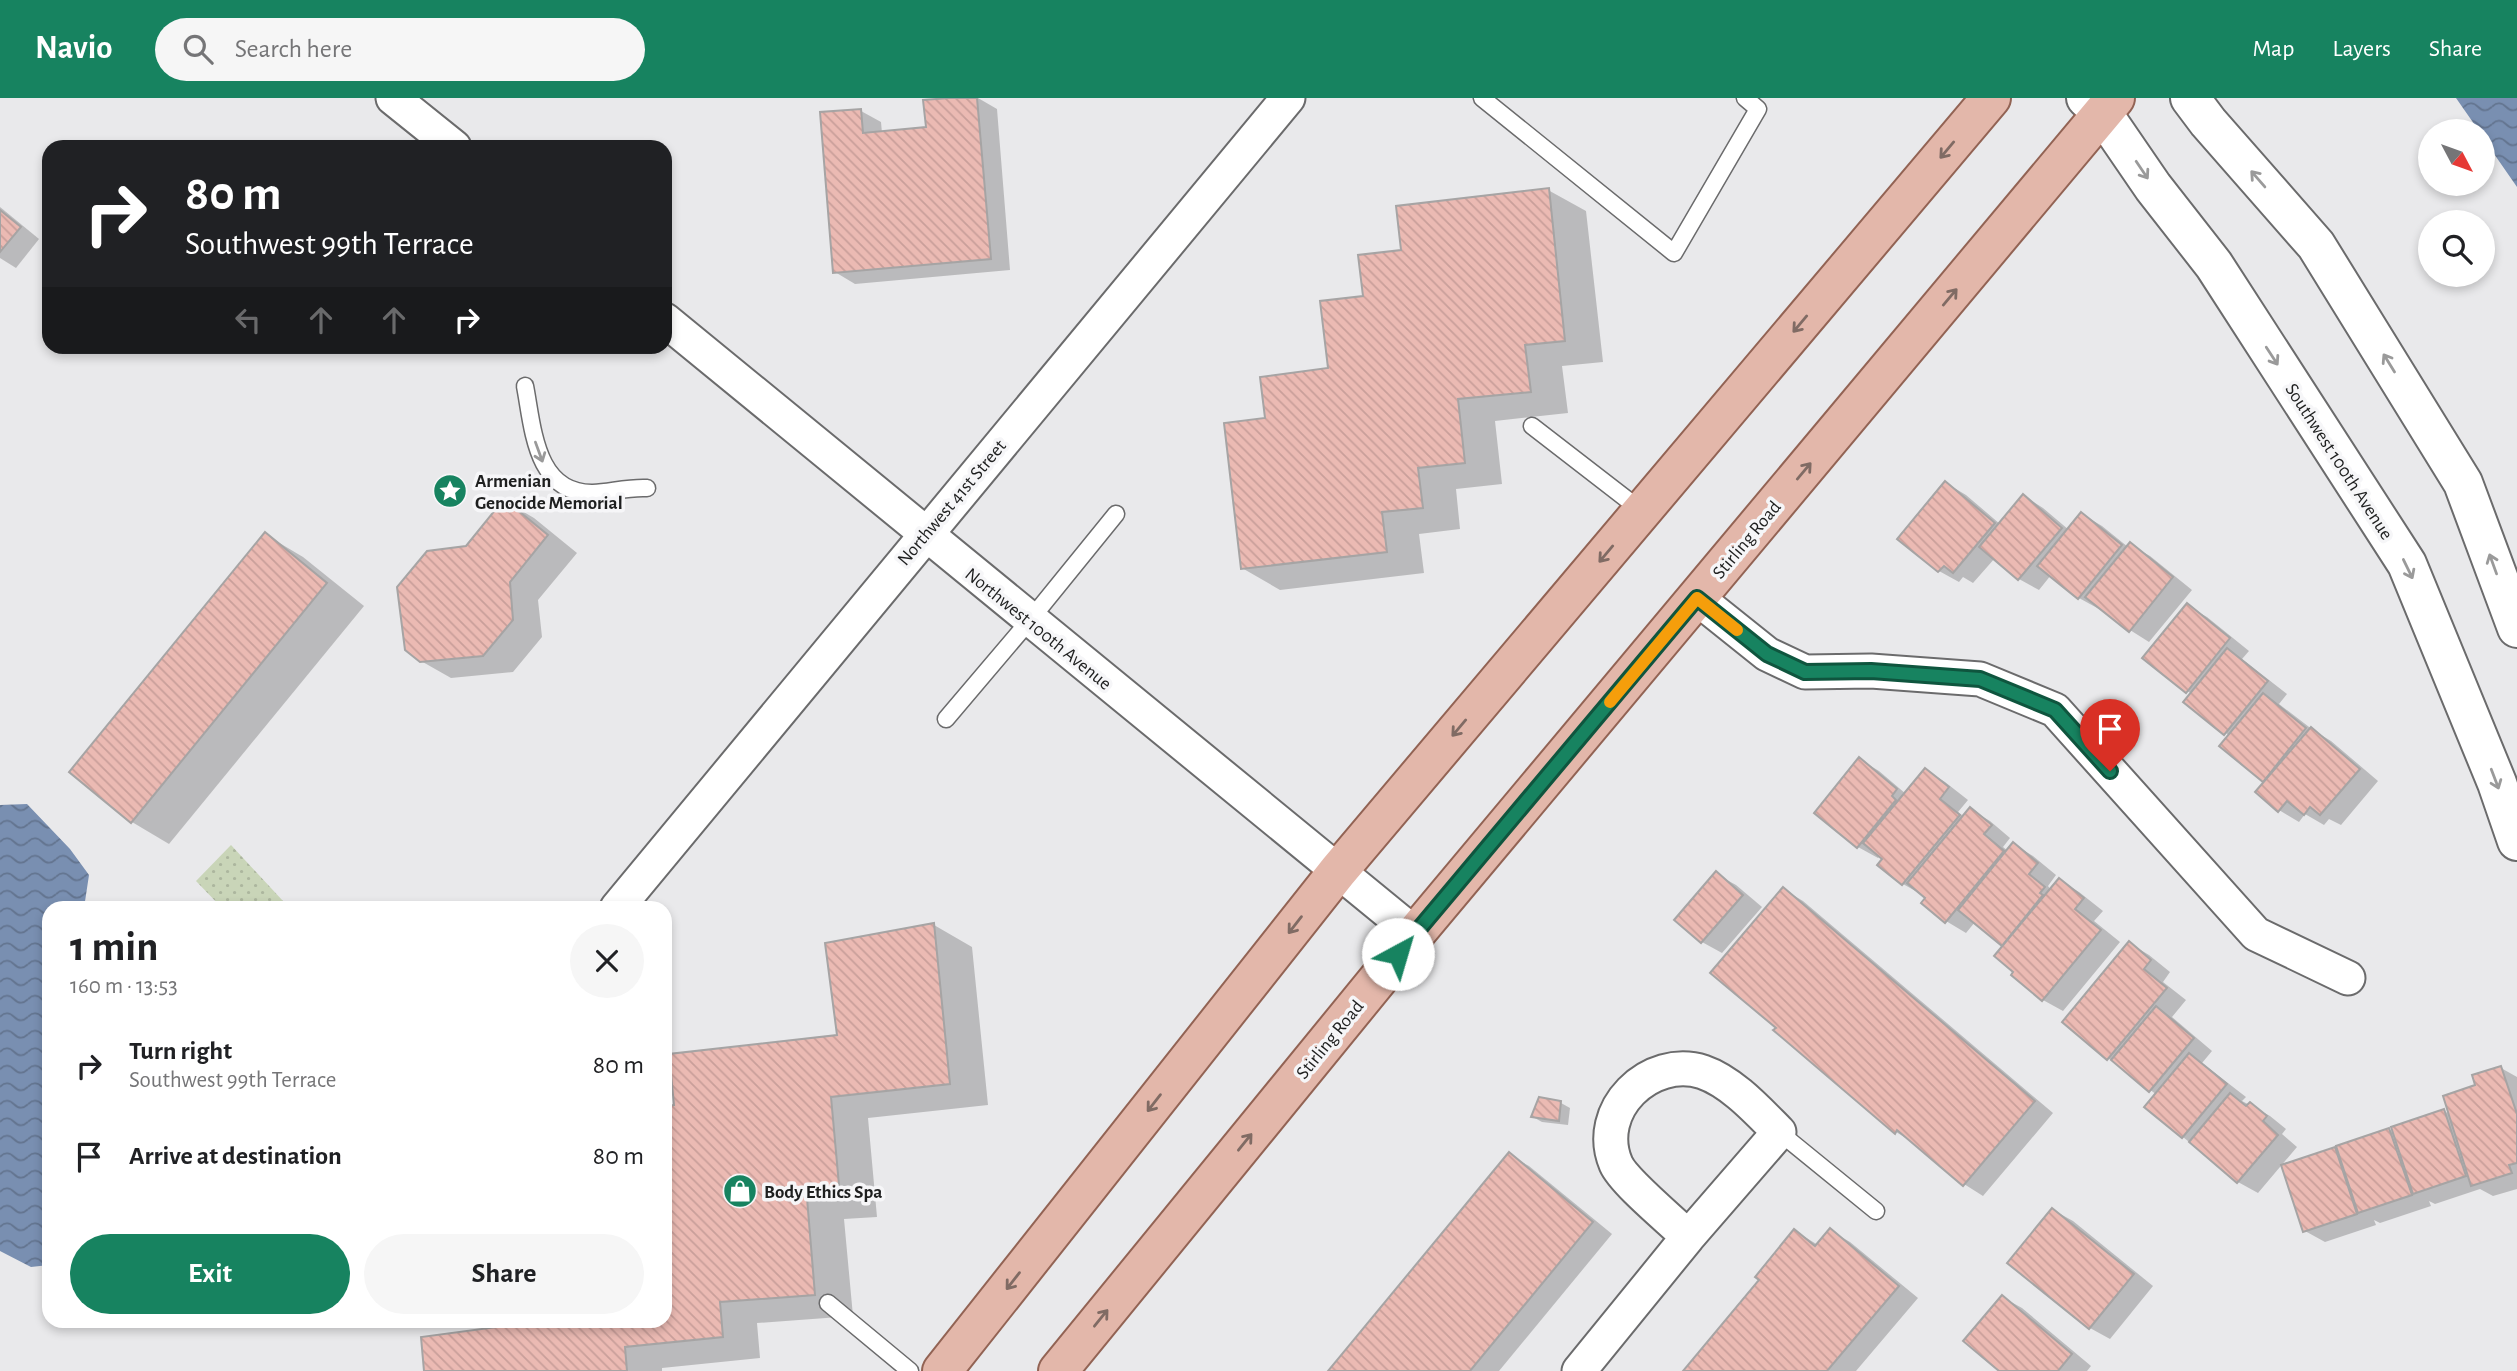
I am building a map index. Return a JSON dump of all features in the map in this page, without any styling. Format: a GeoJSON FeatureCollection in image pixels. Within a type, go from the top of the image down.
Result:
{"type":"FeatureCollection","features":[{"type":"Feature","properties":{"kind":"main road"},"geometry":{"type":"LineString","coordinates":[[942,1371],[1338,871],[1991,98]]}},
{"type":"Feature","properties":{"kind":"main road"},"geometry":{"type":"LineString","coordinates":[[2190,98],[2316,245],[2463,483],[2517,628]]}},
{"type":"Feature","properties":{"kind":"main road","name":"Stirling Road"},"geometry":{"type":"LineString","coordinates":[[1058,1371],[1415,934],[1697,598],[2101,103]]}},
{"type":"Feature","properties":{"kind":"main road","name":"Southwest 100th Avenue"},"geometry":{"type":"LineString","coordinates":[[2101,103],[2153,187],[2214,265],[2407,564],[2497,783],[2517,841]]}},
{"type":"Feature","properties":{"kind":"street"},"geometry":{"type":"LineString","coordinates":[[393,98],[445,140]]}},
{"type":"Feature","properties":{"kind":"street","name":"Northwest 41st Street"},"geometry":{"type":"LineString","coordinates":[[623,901],[1288,98]]}},
{"type":"Feature","properties":{"kind":"street","name":"Northwest 100th Avenue"},"geometry":{"type":"LineString","coordinates":[[672,326],[1415,934]]}},
{"type":"Feature","properties":{"kind":"street"},"geometry":{"type":"LineString","coordinates":[[1697,598],[1767,654],[1805,672],[1871,671],[1980,679],[2055,710],[2256,934],[2348,978]]}},
{"type":"Feature","properties":{"kind":"street"},"geometry":{"type":"LineString","coordinates":[[1579,1371],[1688,1237],[1779,1132],[1727,1086],[1702,1072],[1684,1069],[1651,1076],[1628,1094],[1618,1109],[1612,1126],[1612,1145],[1617,1165],[1629,1180],[1688,1237]]}},
{"type":"Feature","properties":{"kind":"lane"},"geometry":{"type":"LineString","coordinates":[[1482,98],[1674,253],[1758,109],[1745,98]]}},
{"type":"Feature","properties":{"kind":"lane"},"geometry":{"type":"LineString","coordinates":[[525,386],[535,446],[544,466],[557,481],[572,490],[592,493],[633,487],[647,488]]}},
{"type":"Feature","properties":{"kind":"lane"},"geometry":{"type":"LineString","coordinates":[[1532,426],[1642,512]]}},
{"type":"Feature","properties":{"kind":"lane"},"geometry":{"type":"LineString","coordinates":[[946,719],[1116,514]]}},
{"type":"Feature","properties":{"kind":"lane"},"geometry":{"type":"LineString","coordinates":[[1779,1132],[1876,1211]]}},
{"type":"Feature","properties":{"kind":"lane"},"geometry":{"type":"LineString","coordinates":[[828,1303],[910,1371]]}},
{"type":"Feature","properties":{"kind":"green space"},"geometry":{"type":"Polygon","coordinates":[[[231,845],[283,901],[215,901],[196,881],[231,845]]]}},
{"type":"Feature","properties":{"kind":"water"},"geometry":{"type":"Polygon","coordinates":[[[2456,98],[2517,98],[2517,187],[2496,157],[2496,119],[2471,119],[2456,98]]]}},
{"type":"Feature","properties":{"kind":"water"},"geometry":{"type":"Polygon","coordinates":[[[27,804],[70,849],[89,875],[85,901],[42,901],[42,1266],[31,1267],[0,1251],[0,805],[27,804]]]}},
{"type":"Feature","properties":{"kind":"building"},"geometry":{"type":"Polygon","coordinates":[[[977,98],[991,259],[833,273],[820,112],[861,109],[863,133],[926,127],[923,100],[977,98]]]}},
{"type":"Feature","properties":{"kind":"building"},"geometry":{"type":"Polygon","coordinates":[[[1549,188],[1565,341],[1525,345],[1531,392],[1458,399],[1465,463],[1418,468],[1423,508],[1382,512],[1387,552],[1241,569],[1224,423],[1265,418],[1260,377],[1328,368],[1320,301],[1363,296],[1358,255],[1401,250],[1396,206],[1549,188]]]}},
{"type":"Feature","properties":{"kind":"building"},"geometry":{"type":"Polygon","coordinates":[[[0,210],[21,227],[0,252],[0,210]]]}},
{"type":"Feature","properties":{"kind":"building"},"geometry":{"type":"Polygon","coordinates":[[[1945,481],[1995,523],[1953,573],[1944,566],[1938,572],[1897,539],[1945,481]]]}},
{"type":"Feature","properties":{"kind":"building"},"geometry":{"type":"Polygon","coordinates":[[[2023,494],[2062,528],[2018,580],[1979,547],[2023,494]]]}},
{"type":"Feature","properties":{"kind":"building"},"geometry":{"type":"Polygon","coordinates":[[[504,499],[548,535],[510,582],[513,620],[483,656],[420,662],[405,650],[397,587],[427,551],[466,546],[504,499]]]}},
{"type":"Feature","properties":{"kind":"building"},"geometry":{"type":"Polygon","coordinates":[[[2081,512],[2122,545],[2078,599],[2037,566],[2081,512]]]}},
{"type":"Feature","properties":{"kind":"building"},"geometry":{"type":"Polygon","coordinates":[[[265,532],[327,583],[131,823],[69,772],[265,532]]]}},
{"type":"Feature","properties":{"kind":"building"},"geometry":{"type":"Polygon","coordinates":[[[2130,542],[2173,577],[2129,632],[2085,597],[2130,542]]]}},
{"type":"Feature","properties":{"kind":"building"},"geometry":{"type":"Polygon","coordinates":[[[2187,603],[2230,638],[2186,693],[2142,658],[2187,603]]]}},
{"type":"Feature","properties":{"kind":"building"},"geometry":{"type":"Polygon","coordinates":[[[2227,648],[2268,681],[2224,735],[2183,702],[2227,648]]]}},
{"type":"Feature","properties":{"kind":"building"},"geometry":{"type":"Polygon","coordinates":[[[2263,693],[2306,728],[2263,782],[2219,746],[2263,693]]]}},
{"type":"Feature","properties":{"kind":"building"},"geometry":{"type":"Polygon","coordinates":[[[2311,727],[2360,769],[2320,815],[2310,807],[2304,815],[2287,801],[2278,812],[2255,792],[2311,727]]]}},
{"type":"Feature","properties":{"kind":"building"},"geometry":{"type":"Polygon","coordinates":[[[1859,757],[1897,789],[1892,796],[1896,800],[1857,848],[1814,813],[1859,757]]]}},
{"type":"Feature","properties":{"kind":"building"},"geometry":{"type":"Polygon","coordinates":[[[1925,768],[1949,787],[1940,799],[1960,815],[1902,885],[1877,865],[1882,859],[1863,843],[1925,768]]]}},
{"type":"Feature","properties":{"kind":"building"},"geometry":{"type":"Polygon","coordinates":[[[1970,807],[1992,825],[1984,834],[2004,851],[1945,923],[1921,903],[1925,898],[1907,883],[1970,807]]]}},
{"type":"Feature","properties":{"kind":"building"},"geometry":{"type":"Polygon","coordinates":[[[2013,842],[2038,863],[2029,874],[2045,887],[2040,893],[2043,895],[2002,946],[1958,910],[2013,842]]]}},
{"type":"Feature","properties":{"kind":"building"},"geometry":{"type":"Polygon","coordinates":[[[1716,871],[1743,895],[1701,943],[1674,920],[1716,871]]]}},
{"type":"Feature","properties":{"kind":"building"},"geometry":{"type":"Polygon","coordinates":[[[2059,878],[2084,898],[2075,909],[2101,930],[2042,1001],[2011,975],[2013,972],[1994,956],[2059,878]]]}},
{"type":"Feature","properties":{"kind":"building"},"geometry":{"type":"Polygon","coordinates":[[[1783,887],[2035,1101],[1963,1186],[1897,1130],[1895,1134],[1710,973],[1783,887]]]}},
{"type":"Feature","properties":{"kind":"building"},"geometry":{"type":"Polygon","coordinates":[[[934,923],[950,1084],[831,1097],[840,1196],[807,1198],[815,1295],[720,1302],[723,1337],[625,1347],[627,1371],[424,1371],[421,1337],[490,1328],[672,1328],[672,1054],[837,1035],[825,943],[934,923]]]}},
{"type":"Feature","properties":{"kind":"building"},"geometry":{"type":"Polygon","coordinates":[[[2129,941],[2151,960],[2144,969],[2167,988],[2107,1060],[2062,1022],[2129,941]]]}},
{"type":"Feature","properties":{"kind":"building"},"geometry":{"type":"Polygon","coordinates":[[[2156,1006],[2194,1038],[2149,1092],[2111,1060],[2156,1006]]]}},
{"type":"Feature","properties":{"kind":"building"},"geometry":{"type":"Polygon","coordinates":[[[2189,1053],[2227,1084],[2182,1138],[2144,1107],[2189,1053]]]}},
{"type":"Feature","properties":{"kind":"building"},"geometry":{"type":"Polygon","coordinates":[[[2501,1066],[2517,1114],[2517,1163],[2509,1165],[2512,1173],[2471,1186],[2443,1096],[2475,1085],[2472,1075],[2501,1066]]]}},
{"type":"Feature","properties":{"kind":"building"},"geometry":{"type":"Polygon","coordinates":[[[2230,1093],[2246,1106],[2250,1102],[2267,1116],[2263,1121],[2278,1135],[2237,1183],[2189,1142],[2230,1093]]]}},
{"type":"Feature","properties":{"kind":"building"},"geometry":{"type":"Polygon","coordinates":[[[1539,1097],[1561,1101],[1559,1121],[1531,1117],[1539,1097]]]}},
{"type":"Feature","properties":{"kind":"building"},"geometry":{"type":"Polygon","coordinates":[[[2444,1109],[2466,1176],[2413,1194],[2391,1127],[2444,1109]]]}},
{"type":"Feature","properties":{"kind":"building"},"geometry":{"type":"Polygon","coordinates":[[[2389,1128],[2412,1195],[2358,1213],[2336,1146],[2389,1128]]]}},
{"type":"Feature","properties":{"kind":"building"},"geometry":{"type":"Polygon","coordinates":[[[2335,1147],[2357,1214],[2303,1232],[2281,1165],[2335,1147]]]}},
{"type":"Feature","properties":{"kind":"building"},"geometry":{"type":"Polygon","coordinates":[[[1509,1152],[1593,1222],[1470,1371],[1328,1371],[1509,1152]]]}},
{"type":"Feature","properties":{"kind":"building"},"geometry":{"type":"Polygon","coordinates":[[[2052,1208],[2134,1274],[2089,1329],[2007,1263],[2052,1208]]]}},
{"type":"Feature","properties":{"kind":"building"},"geometry":{"type":"Polygon","coordinates":[[[1830,1228],[1899,1286],[1827,1371],[1683,1371],[1759,1280],[1755,1277],[1794,1229],[1815,1246],[1830,1228]]]}},
{"type":"Feature","properties":{"kind":"building"},"geometry":{"type":"Polygon","coordinates":[[[2002,1295],[2072,1354],[2058,1371],[1999,1371],[1963,1341],[2002,1295]]]}},
{"type":"Feature","properties":{"kind":"slow traffic"},"geometry":{"type":"LineString","coordinates":[[1610,702],[1697,598],[1737,630]]}},
{"type":"Feature","properties":{"kind":"place","name":"Armenian Genocide Memorial"},"geometry":{"type":"Point","coordinates":[450,491]}},
{"type":"Feature","properties":{"kind":"place","name":"Body Ethics Spa"},"geometry":{"type":"Point","coordinates":[740,1191]}},
{"type":"Feature","properties":{"kind":"route"},"geometry":{"type":"LineString","coordinates":[[1398,954],[1697,598],[1767,654],[1805,672],[1871,671],[1980,679],[2055,710],[2110,771]]}}]}
